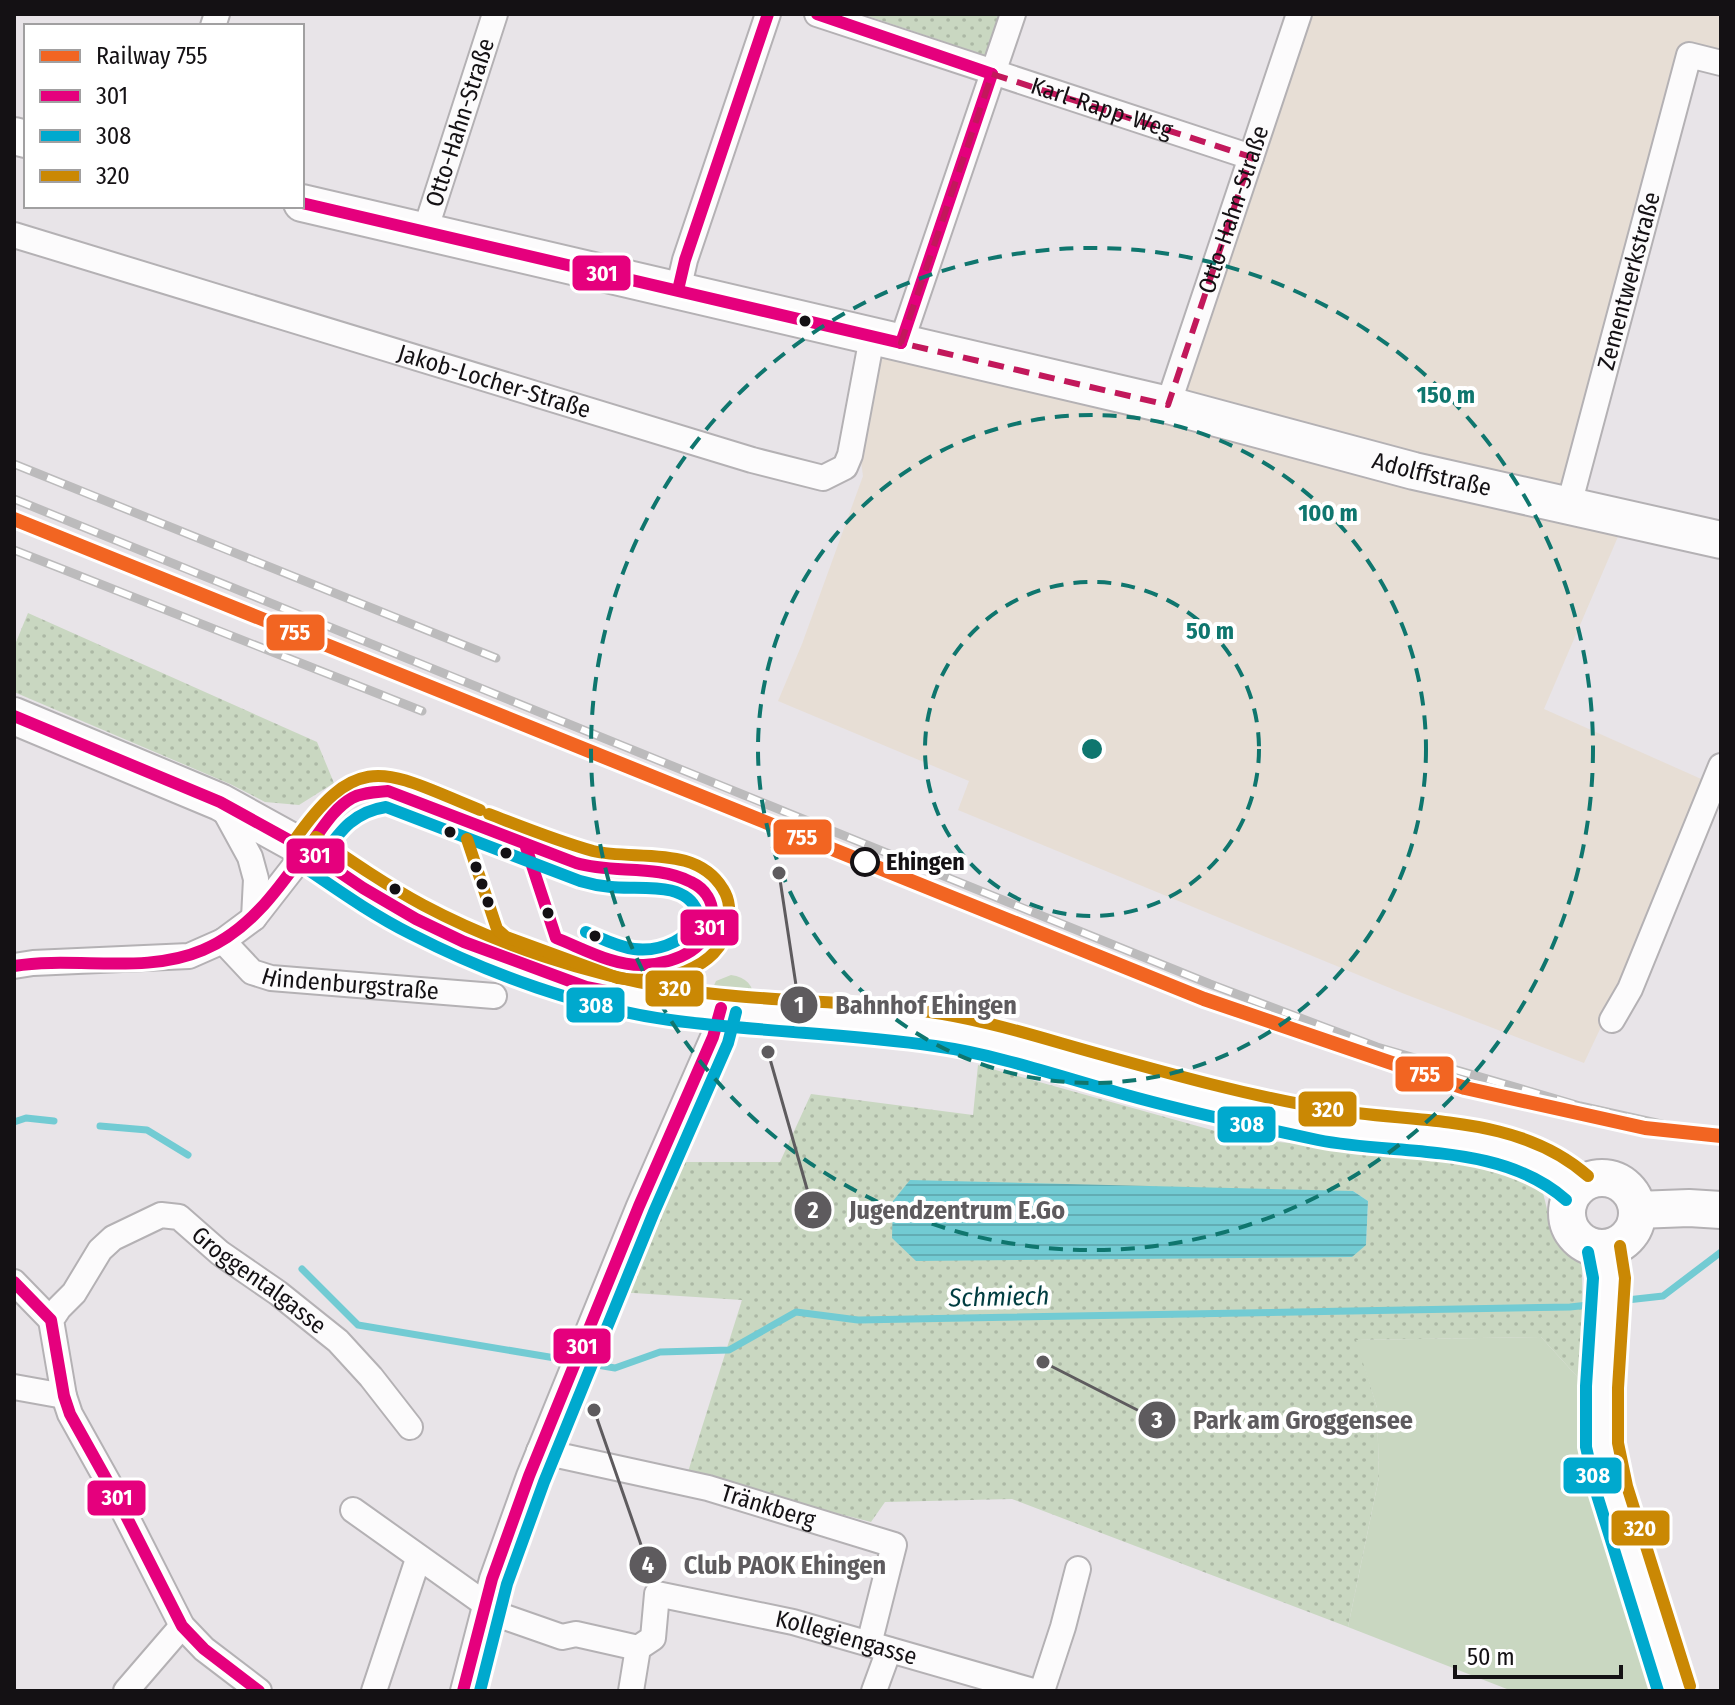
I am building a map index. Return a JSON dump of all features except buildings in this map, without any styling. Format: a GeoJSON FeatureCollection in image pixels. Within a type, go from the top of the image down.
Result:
{"type":"FeatureCollection","features":[{"type":"Feature","properties":{"kind":"street","name":"Otto-Hahn-Straße"},"geometry":{"type":"LineString","coordinates":[[425,231],[495,14]]}},
{"type":"Feature","properties":{"kind":"street"},"geometry":{"type":"LineString","coordinates":[[678,290],[685,260],[768,14]]}},
{"type":"Feature","properties":{"kind":"street","name":"Karl-Rapp-Weg"},"geometry":{"type":"LineString","coordinates":[[817,14],[1251,157]]}},
{"type":"Feature","properties":{"kind":"street"},"geometry":{"type":"LineString","coordinates":[[886,340],[1013,14]]}},
{"type":"Feature","properties":{"kind":"street","name":"Otto-Hahn-Straße"},"geometry":{"type":"LineString","coordinates":[[1168,405],[1299,14]]}},
{"type":"Feature","properties":{"kind":"street","name":"Zementwerkstraße"},"geometry":{"type":"LineString","coordinates":[[1569,505],[1689,55],[1721,63]]}},
{"type":"Feature","properties":{"kind":"street","name":"Adolffstraße"},"geometry":{"type":"LineString","coordinates":[[304,203],[1168,405],[1414,471],[1721,540]]}},
{"type":"Feature","properties":{"kind":"street","name":"Jakob-Locher-Straße"},"geometry":{"type":"LineString","coordinates":[[14,235],[725,452],[823,478],[845,467],[886,340]]}},
{"type":"Feature","properties":{"kind":"street"},"geometry":{"type":"LineString","coordinates":[[14,716],[220,802],[307,850],[416,919],[464,942],[586,987],[670,1004],[940,1030],[1207,1100],[1326,1125],[1429,1136],[1500,1148],[1528,1156],[1558,1171],[1577,1188]]}},
{"type":"Feature","properties":{"kind":"street"},"geometry":{"type":"LineString","coordinates":[[1612,1020],[1630,989],[1721,766]]}},
{"type":"Feature","properties":{"kind":"street"},"geometry":{"type":"LineString","coordinates":[[220,802],[250,857],[256,879],[254,918]]}},
{"type":"Feature","properties":{"kind":"street"},"geometry":{"type":"LineString","coordinates":[[14,966],[189,956],[223,941],[254,918],[307,850]]}},
{"type":"Feature","properties":{"kind":"street","name":"Hindenburgstraße"},"geometry":{"type":"LineString","coordinates":[[223,941],[252,972],[271,978],[494,996]]}},
{"type":"Feature","properties":{"kind":"street"},"geometry":{"type":"LineString","coordinates":[[463,1691],[492,1579],[539,1451],[713,1037],[721,1008]]}},
{"type":"Feature","properties":{"kind":"street"},"geometry":{"type":"LineString","coordinates":[[1606,1263],[1570,1229],[1567,1206],[1577,1188],[1585,1182],[1609,1179],[1629,1190],[1637,1210],[1631,1234],[1617,1245],[1606,1263],[1602,1445],[1612,1490],[1675,1691]]}},
{"type":"Feature","properties":{"kind":"street"},"geometry":{"type":"LineString","coordinates":[[1637,1210],[1719,1210]]}},
{"type":"Feature","properties":{"kind":"street","name":"Groggentalgasse"},"geometry":{"type":"LineString","coordinates":[[51,1320],[74,1293],[100,1250],[113,1238],[161,1215],[179,1217],[220,1253],[278,1293],[338,1341],[410,1427]]}},
{"type":"Feature","properties":{"kind":"street"},"geometry":{"type":"LineString","coordinates":[[14,1282],[51,1320],[70,1414],[182,1626],[204,1649],[259,1691]]}},
{"type":"Feature","properties":{"kind":"street"},"geometry":{"type":"LineString","coordinates":[[14,1387],[64,1396]]}},
{"type":"Feature","properties":{"kind":"street","name":"Tränkberg"},"geometry":{"type":"LineString","coordinates":[[539,1451],[708,1488],[894,1545],[879,1647]]}},
{"type":"Feature","properties":{"kind":"street"},"geometry":{"type":"LineString","coordinates":[[353,1510],[502,1616],[562,1637],[576,1634],[638,1648],[631,1691]]}},
{"type":"Feature","properties":{"kind":"street"},"geometry":{"type":"LineString","coordinates":[[374,1691],[418,1559]]}},
{"type":"Feature","properties":{"kind":"street"},"geometry":{"type":"LineString","coordinates":[[1042,1691],[1078,1569]]}},
{"type":"Feature","properties":{"kind":"street","name":"Kollegiengasse"},"geometry":{"type":"LineString","coordinates":[[638,1648],[653,1638],[657,1594],[793,1622],[1033,1691]]}},
{"type":"Feature","properties":{"kind":"street"},"geometry":{"type":"LineString","coordinates":[[126,1691],[182,1626]]}},
{"type":"Feature","properties":{"kind":"street"},"geometry":{"type":"LineString","coordinates":[[874,1691],[879,1647]]}},
{"type":"Feature","properties":{"kind":"highlighted area"},"geometry":{"type":"Polygon","coordinates":[[[992,74],[1251,157],[1168,405],[901,343],[992,74]]]}},
{"type":"Feature","properties":{"kind":"shaded area"},"geometry":{"type":"Polygon","coordinates":[[[1311,14],[1721,14],[1721,63],[1690,56],[1569,504],[1626,518],[1544,709],[1708,782],[1584,1063],[1402,993],[958,810],[969,781],[778,701],[863,476],[855,418],[868,350],[1185,393],[1311,14]]]}},
{"type":"Feature","properties":{"kind":"green space"},"geometry":{"type":"Polygon","coordinates":[[[862,14],[1002,14],[987,56],[862,14]]]}},
{"type":"Feature","properties":{"kind":"green space"},"geometry":{"type":"Polygon","coordinates":[[[28,613],[317,742],[334,783],[299,805],[265,802],[230,784],[14,692],[14,647],[28,613]]]}},
{"type":"Feature","properties":{"kind":"green space"},"geometry":{"type":"Polygon","coordinates":[[[731,975],[748,983],[753,990],[754,1001],[709,996],[716,981],[731,975]]]}},
{"type":"Feature","properties":{"kind":"green space"},"geometry":{"type":"Polygon","coordinates":[[[978,1065],[1244,1139],[1442,1157],[1512,1172],[1542,1189],[1558,1238],[1582,1260],[1583,1383],[1541,1337],[1357,1340],[1377,1408],[1379,1477],[1348,1627],[1012,1499],[885,1502],[871,1522],[687,1475],[742,1300],[618,1292],[669,1162],[780,1162],[811,1094],[973,1115],[978,1065]],[[1353,1191],[1366,1245],[1368,1201],[1353,1191]]]}},
{"type":"Feature","properties":{"kind":"green space"},"geometry":{"type":"Polygon","coordinates":[[[1541,1337],[1583,1383],[1602,1387],[1675,1691],[1512,1691],[1348,1627],[1379,1477],[1377,1408],[1356,1340],[1541,1337]]]}},
{"type":"Feature","properties":{"kind":"water"},"geometry":{"type":"Polygon","coordinates":[[[910,1180],[1353,1191],[1368,1201],[1366,1245],[1352,1257],[916,1261],[892,1238],[893,1201],[910,1180]]]}},
{"type":"Feature","properties":{"kind":"waterway","name":"Schmiech"},"geometry":{"type":"LineString","coordinates":[[14,1122],[26,1118],[54,1121]]}},
{"type":"Feature","properties":{"kind":"waterway","name":"Schmiech"},"geometry":{"type":"LineString","coordinates":[[100,1126],[147,1130],[188,1155]]}},
{"type":"Feature","properties":{"kind":"waterway","name":"Schmiech"},"geometry":{"type":"LineString","coordinates":[[1618,1301],[1663,1296],[1721,1252]]}},
{"type":"Feature","properties":{"kind":"waterway","name":"Schmiech"},"geometry":{"type":"LineString","coordinates":[[302,1269],[358,1325],[615,1368],[660,1352],[729,1350],[796,1312],[858,1320],[1598,1304]]}},
{"type":"Feature","properties":{"kind":"railway"},"geometry":{"type":"LineString","coordinates":[[14,464],[496,658]]}},
{"type":"Feature","properties":{"kind":"railway"},"geometry":{"type":"LineString","coordinates":[[14,499],[1210,984],[1377,1047],[1580,1106],[1706,1134]]}},
{"type":"Feature","properties":{"kind":"railway"},"geometry":{"type":"LineString","coordinates":[[14,550],[422,711]]}},
{"type":"Feature","properties":{"kind":"rail line","name":"755"},"geometry":{"type":"LineString","coordinates":[[14,519],[1204,999],[1465,1088],[1645,1128],[1721,1136]]}},
{"type":"Feature","properties":{"kind":"transit line","name":"301"},"geometry":{"type":"LineString","coordinates":[[678,290],[685,260],[768,14]]}},
{"type":"Feature","properties":{"kind":"transit line","name":"301"},"geometry":{"type":"LineString","coordinates":[[817,14],[992,74]]}},
{"type":"Feature","properties":{"kind":"transit line","name":"301"},"geometry":{"type":"LineString","coordinates":[[901,343],[992,74]]}},
{"type":"Feature","properties":{"kind":"transit line","name":"301"},"geometry":{"type":"LineString","coordinates":[[304,203],[901,343]]}},
{"type":"Feature","properties":{"kind":"transit line","name":"301"},"geometry":{"type":"LineString","coordinates":[[14,716],[220,802],[307,850],[416,919],[464,942],[586,987],[616,993]]}},
{"type":"Feature","properties":{"kind":"transit line","name":"320"},"geometry":{"type":"LineString","coordinates":[[294,841],[317,811],[338,791],[358,780],[377,776],[398,778],[480,810]]}},
{"type":"Feature","properties":{"kind":"transit line","name":"301"},"geometry":{"type":"LineString","coordinates":[[14,966],[158,962],[203,950],[238,930],[253,916],[341,806],[361,795],[388,791],[576,863],[678,876],[691,882],[708,897],[711,926],[700,944],[691,951],[662,963],[644,965],[610,960],[556,938],[525,844]]}},
{"type":"Feature","properties":{"kind":"transit line","name":"308"},"geometry":{"type":"LineString","coordinates":[[320,859],[347,825],[364,814],[386,807],[580,881],[607,887],[671,891],[691,901],[697,911],[695,921],[683,937],[654,948],[628,948],[586,932]]}},
{"type":"Feature","properties":{"kind":"transit line","name":"320"},"geometry":{"type":"LineString","coordinates":[[467,839],[497,929],[506,937],[618,978],[634,980],[669,976],[701,964],[723,940],[729,919],[727,897],[711,875],[697,865],[664,857],[593,851],[489,814]]}},
{"type":"Feature","properties":{"kind":"transit line","name":"320"},"geometry":{"type":"LineString","coordinates":[[316,837],[396,889],[452,919],[512,945],[607,975],[704,993],[909,1009],[963,1018],[1269,1098],[1361,1114],[1464,1124],[1497,1131],[1530,1141],[1560,1156],[1588,1176]]}},
{"type":"Feature","properties":{"kind":"transit line","name":"308"},"geometry":{"type":"LineString","coordinates":[[298,863],[382,918],[441,949],[537,988],[603,1007],[703,1024],[869,1038],[959,1050],[1171,1107],[1318,1140],[1480,1160],[1511,1168],[1540,1181],[1566,1200]]}},
{"type":"Feature","properties":{"kind":"transit line","name":"301"},"geometry":{"type":"LineString","coordinates":[[463,1691],[492,1579],[529,1476],[639,1206],[713,1037],[721,1008]]}},
{"type":"Feature","properties":{"kind":"transit line","name":"308"},"geometry":{"type":"LineString","coordinates":[[480,1691],[507,1584],[544,1482],[654,1212],[728,1043],[736,1012]]}},
{"type":"Feature","properties":{"kind":"transit line","name":"320"},"geometry":{"type":"LineString","coordinates":[[1620,1246],[1625,1278],[1618,1443],[1627,1486],[1690,1686]]}},
{"type":"Feature","properties":{"kind":"transit line","name":"308"},"geometry":{"type":"LineString","coordinates":[[1588,1252],[1593,1278],[1586,1386],[1586,1447],[1597,1495],[1658,1691]]}},
{"type":"Feature","properties":{"kind":"transit line","name":"301"},"geometry":{"type":"LineString","coordinates":[[14,1282],[51,1320],[70,1414],[182,1626],[204,1649],[259,1691]]}},
{"type":"Feature","properties":{"kind":"place","name":"Ehingen"},"geometry":{"type":"Point","coordinates":[865,862]}},
{"type":"Feature","properties":{"kind":"place","name":"Bahnhof Ehingen"},"geometry":{"type":"Point","coordinates":[779,873]}},
{"type":"Feature","properties":{"kind":"place","name":"Jugendzentrum E.Go"},"geometry":{"type":"Point","coordinates":[768,1052]}},
{"type":"Feature","properties":{"kind":"place","name":"Park am Groggensee"},"geometry":{"type":"Point","coordinates":[1043,1362]}},
{"type":"Feature","properties":{"kind":"place","name":"Club PAOK Ehingen"},"geometry":{"type":"Point","coordinates":[594,1410]}}]}
